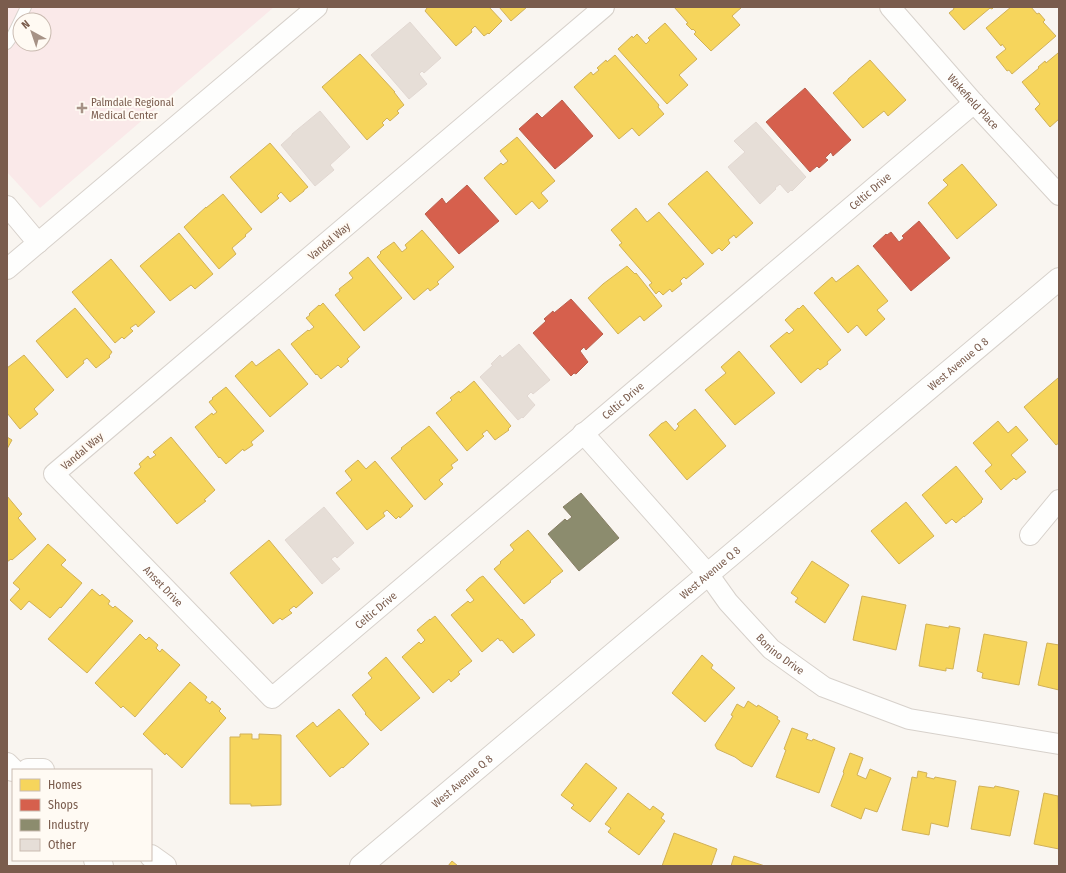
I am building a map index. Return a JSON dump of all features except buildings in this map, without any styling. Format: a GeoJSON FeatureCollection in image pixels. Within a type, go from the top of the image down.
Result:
{"type":"FeatureCollection","features":[{"type":"Feature","properties":{"kind":"street"},"geometry":{"type":"LineString","coordinates":[[7,269],[317,7]]}},
{"type":"Feature","properties":{"kind":"street","name":"Vandal Way"},"geometry":{"type":"LineString","coordinates":[[54,474],[604,7]]}},
{"type":"Feature","properties":{"kind":"street","name":"Wakefield Place"},"geometry":{"type":"LineString","coordinates":[[890,7],[974,103],[1059,195]]}},
{"type":"Feature","properties":{"kind":"street","name":"Celtic Drive"},"geometry":{"type":"LineString","coordinates":[[272,698],[974,103]]}},
{"type":"Feature","properties":{"kind":"street"},"geometry":{"type":"LineString","coordinates":[[7,206],[38,243]]}},
{"type":"Feature","properties":{"kind":"street","name":"West Avenue Q 8"},"geometry":{"type":"LineString","coordinates":[[361,866],[1059,279]]}},
{"type":"Feature","properties":{"kind":"street","name":"Bonino Drive"},"geometry":{"type":"LineString","coordinates":[[583,433],[708,574],[728,602],[771,649],[824,687],[908,720],[1059,744]]}},
{"type":"Feature","properties":{"kind":"street","name":"Anset Drive"},"geometry":{"type":"LineString","coordinates":[[54,474],[272,698]]}},
{"type":"Feature","properties":{"kind":"street"},"geometry":{"type":"LineString","coordinates":[[1030,535],[1059,500]]}},
{"type":"Feature","properties":{"kind":"street"},"geometry":{"type":"LineString","coordinates":[[152,857],[165,866]]}},
{"type":"Feature","properties":{"kind":"lane"},"geometry":{"type":"LineString","coordinates":[[7,44],[26,7]]}},
{"type":"Feature","properties":{"kind":"shaded area","name":"Palmdale Regional Medical Center"},"geometry":{"type":"Polygon","coordinates":[[[7,7],[274,7],[40,208],[7,172],[7,7]]]}},
{"type":"Feature","properties":{"kind":"place","name":"Palmdale Regional Medical Center"},"geometry":{"type":"Point","coordinates":[82,108]}}]}
